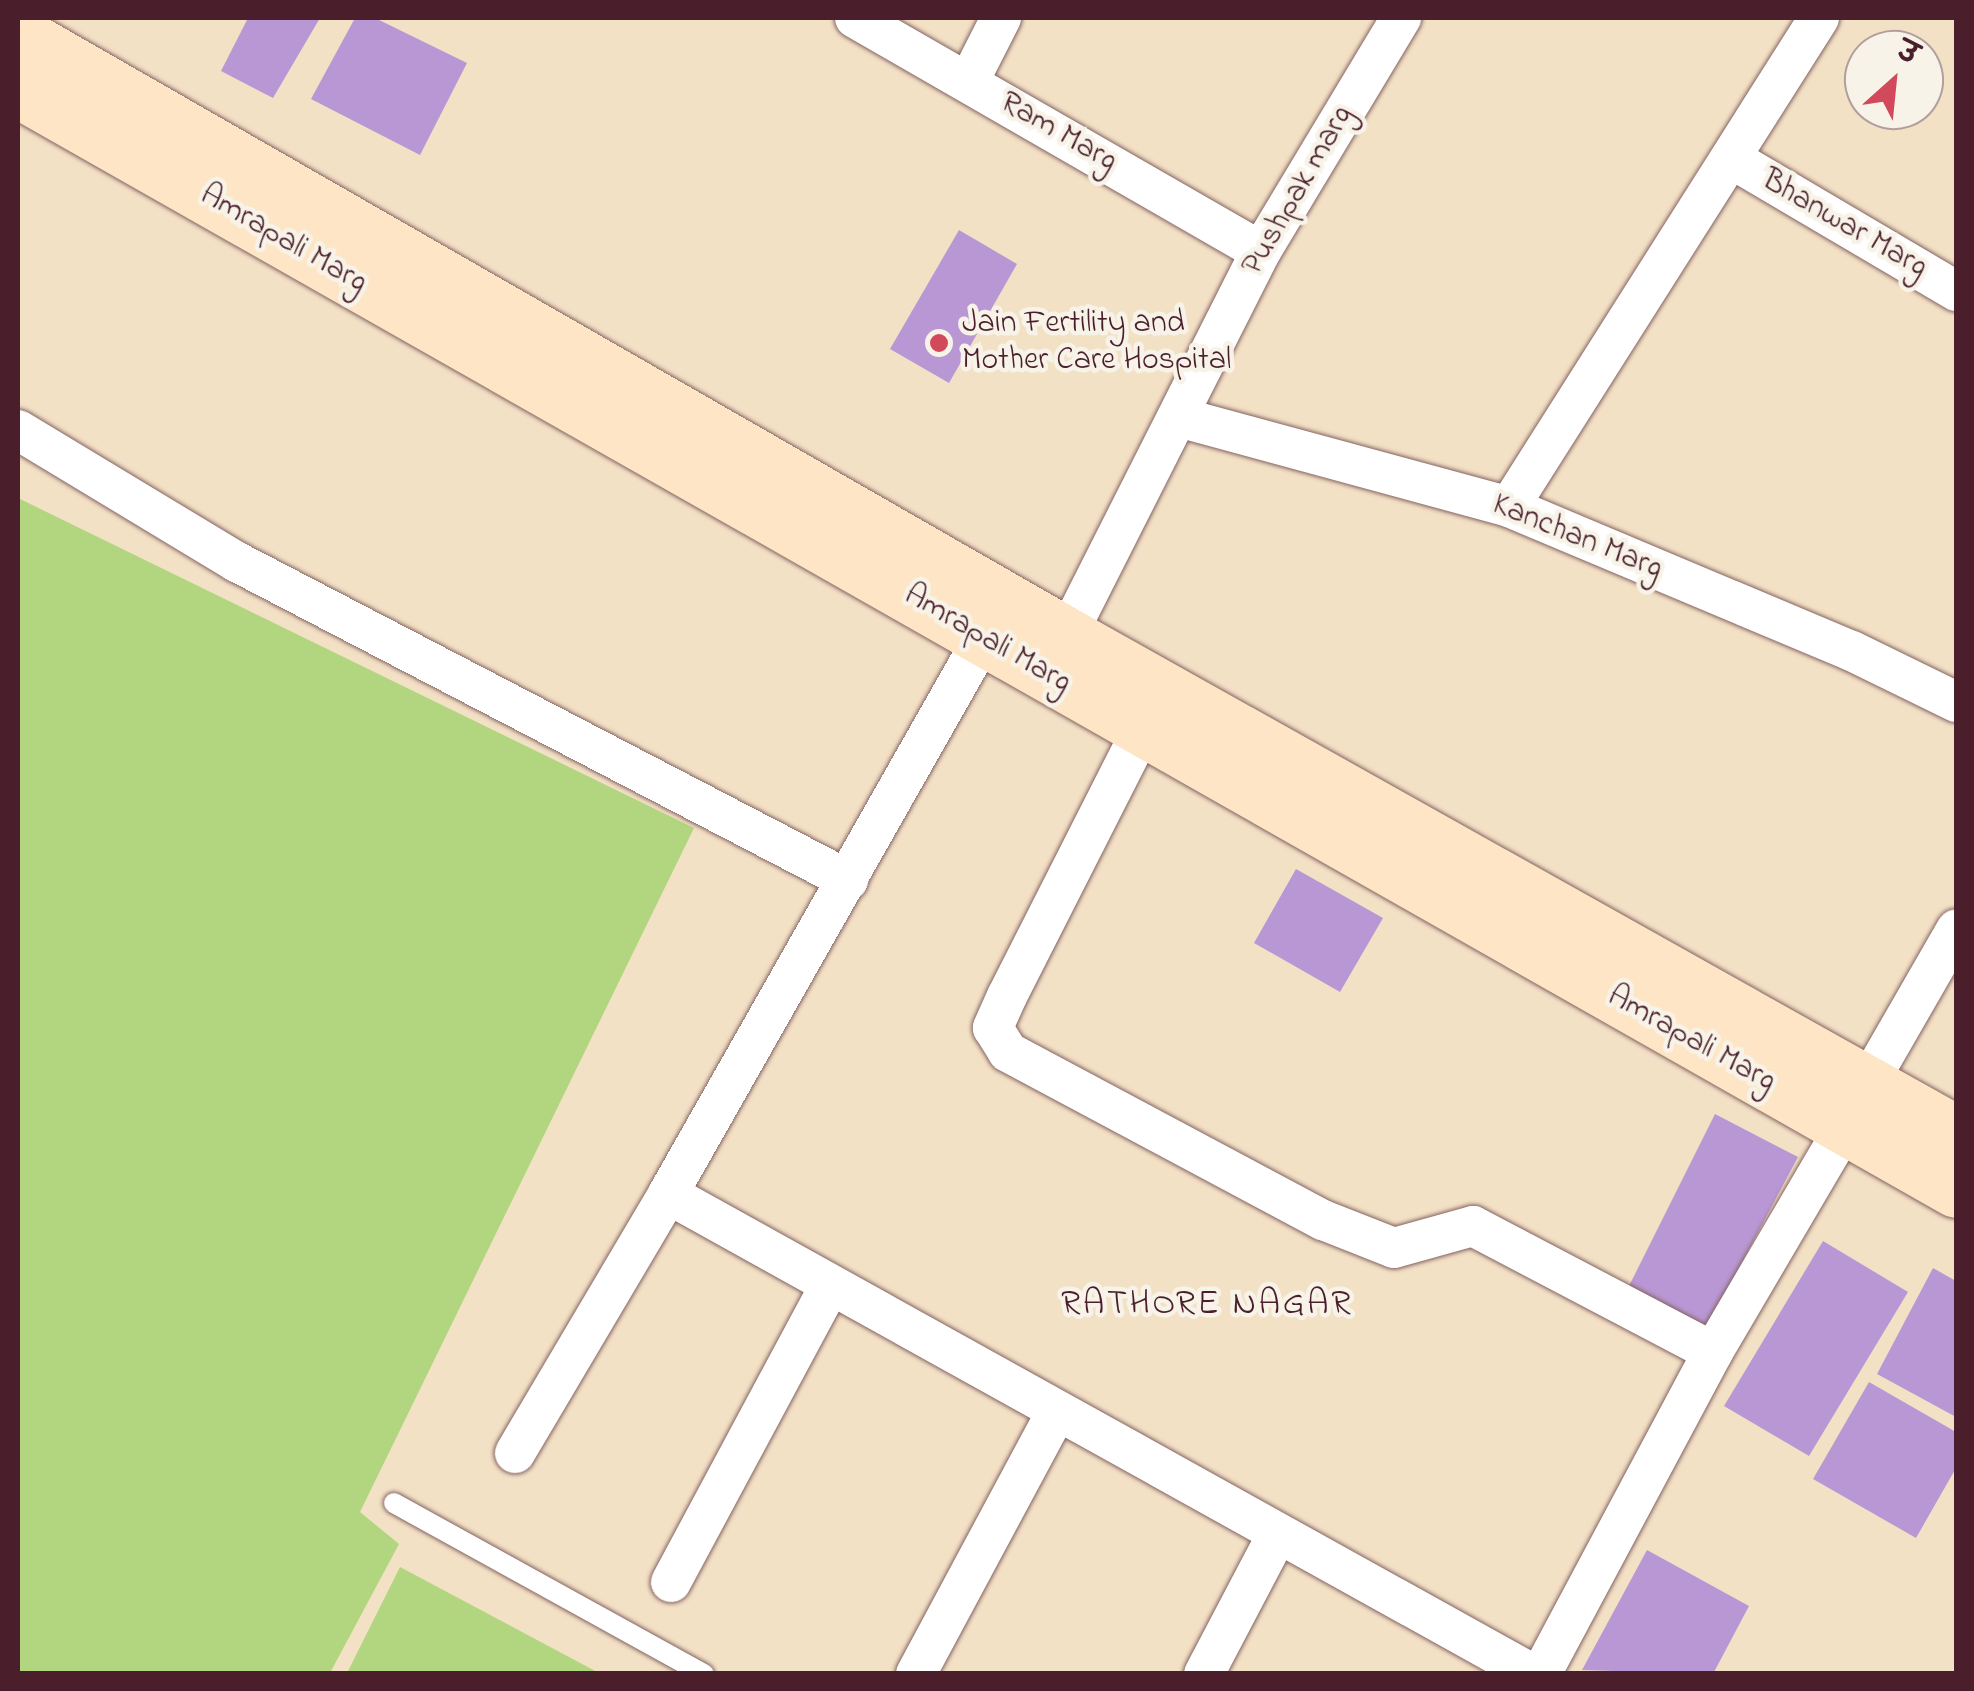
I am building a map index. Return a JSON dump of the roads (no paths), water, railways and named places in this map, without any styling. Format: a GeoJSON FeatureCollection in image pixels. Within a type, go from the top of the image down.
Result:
{"type":"FeatureCollection","features":[{"type":"Feature","properties":{"kind":"street","name":"Ram Marg"},"geometry":{"type":"LineString","coordinates":[[855,18],[1261,251]]}},
{"type":"Feature","properties":{"kind":"street"},"geometry":{"type":"LineString","coordinates":[[968,81],[1000,18]]}},
{"type":"Feature","properties":{"kind":"street","name":"Pushpak marg"},"geometry":{"type":"LineString","coordinates":[[1057,654],[1182,418],[1261,251],[1401,18]]}},
{"type":"Feature","properties":{"kind":"street"},"geometry":{"type":"LineString","coordinates":[[1510,507],[1819,18]]}},
{"type":"Feature","properties":{"kind":"street","name":"Amrapali Marg"},"geometry":{"type":"LineString","coordinates":[[18,34],[1057,654],[1856,1105],[1956,1190]]}},
{"type":"Feature","properties":{"kind":"street","name":"Amrapali Marg"},"geometry":{"type":"LineString","coordinates":[[18,90],[984,637],[1057,654],[1142,730],[1856,1105],[1956,1133]]}},
{"type":"Feature","properties":{"kind":"street","name":"Bhanwar Marg"},"geometry":{"type":"LineString","coordinates":[[1732,159],[1956,291]]}},
{"type":"Feature","properties":{"kind":"street","name":"Kanchan Marg"},"geometry":{"type":"LineString","coordinates":[[1182,418],[1510,507],[1956,702]]}},
{"type":"Feature","properties":{"kind":"street"},"geometry":{"type":"LineString","coordinates":[[18,430],[238,562],[848,880]]}},
{"type":"Feature","properties":{"kind":"street"},"geometry":{"type":"LineString","coordinates":[[515,1453],[668,1194],[984,637]]}},
{"type":"Feature","properties":{"kind":"street"},"geometry":{"type":"LineString","coordinates":[[1142,730],[993,1028],[1008,1052],[1323,1220],[1394,1248],[1473,1226],[1713,1352]]}},
{"type":"Feature","properties":{"kind":"street"},"geometry":{"type":"LineString","coordinates":[[1541,1674],[1713,1352],[1956,930]]}},
{"type":"Feature","properties":{"kind":"street"},"geometry":{"type":"LineString","coordinates":[[668,1194],[1056,1413],[1532,1674]]}},
{"type":"Feature","properties":{"kind":"street"},"geometry":{"type":"LineString","coordinates":[[670,1582],[830,1286]]}},
{"type":"Feature","properties":{"kind":"street"},"geometry":{"type":"LineString","coordinates":[[916,1674],[1056,1413]]}},
{"type":"Feature","properties":{"kind":"street"},"geometry":{"type":"LineString","coordinates":[[1204,1674],[1277,1535]]}},
{"type":"Feature","properties":{"kind":"lane"},"geometry":{"type":"LineString","coordinates":[[394,1502],[704,1674]]}},
{"type":"Feature","properties":{"kind":"place","name":"Jain Fertility and Mother Care Hospital"},"geometry":{"type":"Point","coordinates":[939,343]}},
{"type":"Feature","properties":{"kind":"district","name":"RATHORE NAGAR"},"geometry":{"type":"Point","coordinates":[1207,1305]}}]}
